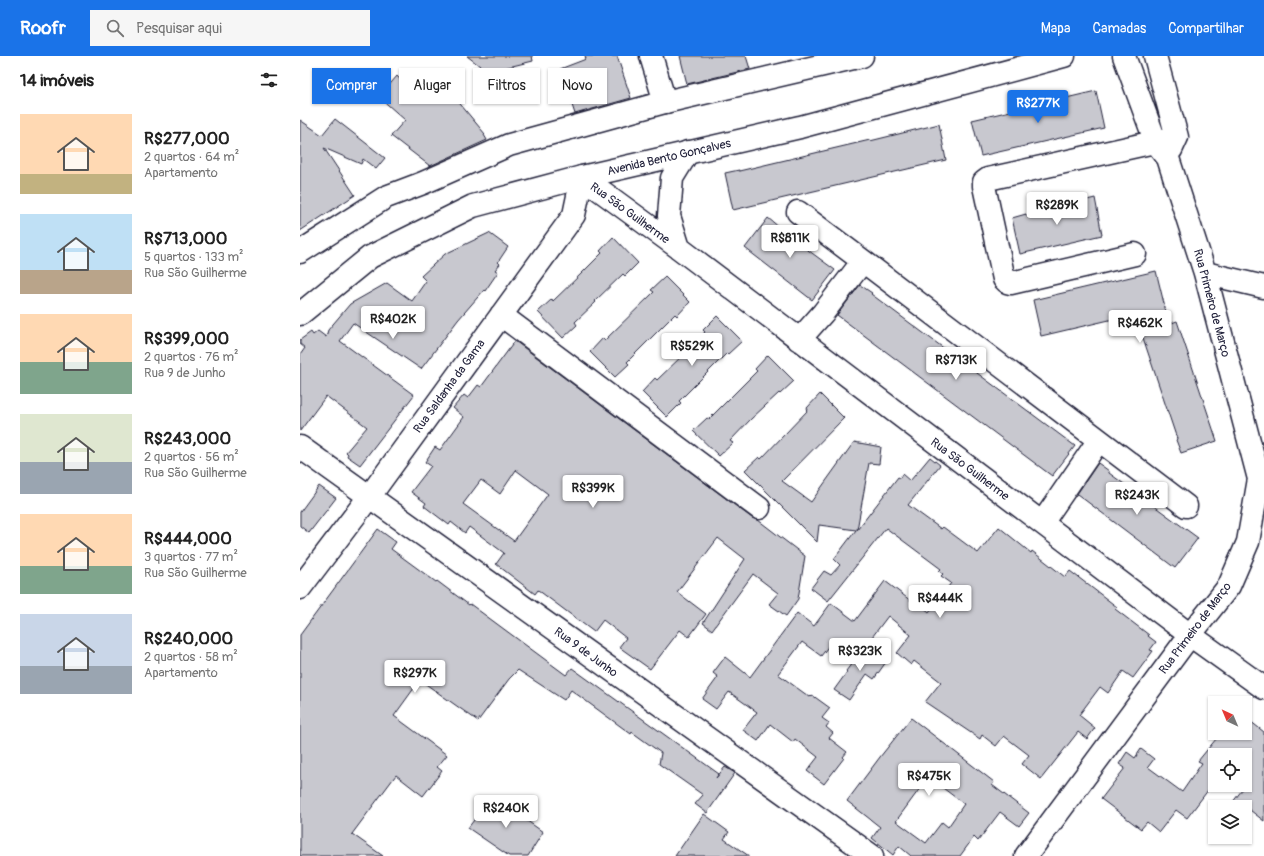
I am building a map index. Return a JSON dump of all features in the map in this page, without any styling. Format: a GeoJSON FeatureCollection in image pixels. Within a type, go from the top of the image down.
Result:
{"type":"FeatureCollection","features":[{"type":"Feature","properties":{"kind":"street"},"geometry":{"type":"LineString","coordinates":[[651,56],[665,102]]}},
{"type":"Feature","properties":{"kind":"street"},"geometry":{"type":"LineString","coordinates":[[300,252],[386,197],[423,183],[509,145],[665,102],[862,56]]}},
{"type":"Feature","properties":{"kind":"street","name":"Avenida Bento Gonçalves"},"geometry":{"type":"LineString","coordinates":[[300,314],[370,257],[473,206],[582,177],[800,127],[1064,56]]}},
{"type":"Feature","properties":{"kind":"street","name":"Rua Primeiro de Março"},"geometry":{"type":"LineString","coordinates":[[1026,856],[1190,635],[1229,586],[1248,542],[1261,478],[1205,272],[1162,150],[1124,56]]}},
{"type":"Feature","properties":{"kind":"street"},"geometry":{"type":"LineString","coordinates":[[1135,254],[1011,283],[1007,282],[1004,279],[1002,271],[984,182],[988,179],[1162,150],[1177,137],[1155,56]]}},
{"type":"Feature","properties":{"kind":"street","name":"Rua São Guilherme"},"geometry":{"type":"LineString","coordinates":[[678,248],[669,216],[672,178],[688,152]]}},
{"type":"Feature","properties":{"kind":"street","name":"Rua São Guilherme"},"geometry":{"type":"LineString","coordinates":[[582,177],[1190,635],[1264,688]]}},
{"type":"Feature","properties":{"kind":"street","name":"Rua Saldanha da Gama"},"geometry":{"type":"LineString","coordinates":[[300,588],[574,215],[582,177]]}},
{"type":"Feature","properties":{"kind":"street"},"geometry":{"type":"LineString","coordinates":[[798,212],[1186,506]]}},
{"type":"Feature","properties":{"kind":"street"},"geometry":{"type":"LineString","coordinates":[[799,340],[823,313],[863,261]]}},
{"type":"Feature","properties":{"kind":"street"},"geometry":{"type":"LineString","coordinates":[[1205,272],[1264,287]]}},
{"type":"Feature","properties":{"kind":"street"},"geometry":{"type":"LineString","coordinates":[[501,315],[759,508]]}},
{"type":"Feature","properties":{"kind":"street"},"geometry":{"type":"LineString","coordinates":[[1042,524],[1099,440]]}},
{"type":"Feature","properties":{"kind":"street","name":"Rua 9 de Junho"},"geometry":{"type":"LineString","coordinates":[[300,447],[872,856]]}},
{"type":"Feature","properties":{"kind":"building"},"geometry":{"type":"Polygon","coordinates":[[[467,56],[532,56],[533,61],[504,68],[479,68],[480,66],[467,56]]]}},
{"type":"Feature","properties":{"kind":"building"},"geometry":{"type":"Polygon","coordinates":[[[585,56],[617,56],[631,98],[575,114],[572,104],[607,104],[607,68],[563,68],[586,59],[585,56]]]}},
{"type":"Feature","properties":{"kind":"building"},"geometry":{"type":"Polygon","coordinates":[[[680,56],[746,56],[750,69],[687,84],[680,56]]]}},
{"type":"Feature","properties":{"kind":"building"},"geometry":{"type":"Polygon","coordinates":[[[397,76],[399,78],[399,104],[460,104],[485,134],[484,135],[487,140],[430,166],[391,136],[405,120],[387,104],[391,104],[391,83],[397,76]]]}},
{"type":"Feature","properties":{"kind":"building"},"geometry":{"type":"Polygon","coordinates":[[[1096,91],[1104,128],[981,156],[972,120],[1096,91]]]}},
{"type":"Feature","properties":{"kind":"building"},"geometry":{"type":"Polygon","coordinates":[[[335,119],[385,158],[376,169],[363,159],[361,164],[324,148],[355,195],[300,231],[300,120],[322,135],[335,119]]]}},
{"type":"Feature","properties":{"kind":"building"},"geometry":{"type":"Polygon","coordinates":[[[939,124],[946,160],[733,210],[725,173],[939,124]]]}},
{"type":"Feature","properties":{"kind":"building"},"geometry":{"type":"Polygon","coordinates":[[[1095,198],[1102,235],[1020,254],[1012,218],[1095,198]]]}},
{"type":"Feature","properties":{"kind":"building"},"geometry":{"type":"Polygon","coordinates":[[[768,218],[779,227],[778,228],[835,270],[812,300],[745,248],[768,218]]]}},
{"type":"Feature","properties":{"kind":"building"},"geometry":{"type":"Polygon","coordinates":[[[489,233],[508,247],[498,262],[500,264],[495,270],[498,272],[485,291],[484,290],[458,320],[421,369],[353,323],[340,341],[414,395],[360,465],[347,456],[348,454],[346,452],[367,427],[326,396],[300,431],[300,355],[305,348],[300,344],[300,340],[311,332],[313,335],[318,331],[326,337],[328,330],[350,304],[387,283],[412,301],[426,281],[421,276],[445,254],[489,233]]]}},
{"type":"Feature","properties":{"kind":"building"},"geometry":{"type":"Polygon","coordinates":[[[613,237],[638,263],[625,276],[623,274],[595,301],[596,302],[575,322],[577,325],[563,338],[538,312],[552,299],[553,301],[602,253],[600,251],[613,237]]]}},
{"type":"Feature","properties":{"kind":"building"},"geometry":{"type":"Polygon","coordinates":[[[1156,271],[1169,324],[1177,321],[1217,441],[1181,453],[1135,314],[1041,336],[1033,300],[1156,271]]]}},
{"type":"Feature","properties":{"kind":"building"},"geometry":{"type":"Polygon","coordinates":[[[665,277],[690,302],[677,316],[675,314],[627,362],[629,364],[615,377],[590,352],[603,338],[605,340],[654,292],[651,290],[665,277]]]}},
{"type":"Feature","properties":{"kind":"building"},"geometry":{"type":"Polygon","coordinates":[[[860,285],[1075,446],[1052,476],[837,315],[860,285]]]}},
{"type":"Feature","properties":{"kind":"building"},"geometry":{"type":"Polygon","coordinates":[[[717,316],[742,341],[728,354],[727,353],[679,401],[681,403],[667,417],[642,392],[655,378],[657,380],[685,353],[705,332],[703,330],[717,316]]]}},
{"type":"Feature","properties":{"kind":"building"},"geometry":{"type":"Polygon","coordinates":[[[515,341],[752,518],[758,520],[805,556],[798,599],[786,616],[769,604],[778,593],[753,574],[712,630],[703,623],[745,559],[718,538],[677,592],[706,614],[689,637],[680,630],[650,669],[619,647],[626,638],[603,620],[594,632],[538,590],[535,594],[496,564],[504,553],[469,527],[465,533],[451,522],[449,525],[424,506],[426,503],[411,492],[431,466],[425,462],[435,447],[440,450],[464,417],[453,408],[464,395],[468,398],[478,385],[481,387],[515,341]],[[516,470],[500,494],[481,480],[463,504],[514,541],[548,494],[516,470]]]}},
{"type":"Feature","properties":{"kind":"building"},"geometry":{"type":"Polygon","coordinates":[[[768,355],[794,381],[751,419],[730,441],[733,443],[719,456],[693,431],[707,418],[709,419],[757,371],[755,369],[768,355]]]}},
{"type":"Feature","properties":{"kind":"building"},"geometry":{"type":"Polygon","coordinates":[[[820,394],[844,418],[782,481],[811,502],[854,442],[881,447],[879,464],[869,463],[857,530],[898,477],[900,478],[902,474],[910,481],[930,457],[940,465],[908,505],[941,529],[943,527],[978,553],[999,527],[1031,553],[1032,551],[1065,577],[1070,571],[1117,607],[1115,609],[1156,642],[1150,650],[1153,651],[1133,678],[1123,671],[1108,693],[1100,687],[1079,715],[1095,728],[1087,739],[1078,732],[1041,779],[1022,764],[1029,755],[1004,736],[996,746],[982,735],[980,739],[925,702],[941,682],[914,661],[911,665],[897,653],[911,635],[888,616],[857,657],[834,639],[821,656],[802,642],[778,674],[810,697],[812,695],[830,708],[822,718],[829,723],[826,727],[833,733],[829,738],[847,752],[824,784],[807,771],[818,757],[795,739],[793,742],[770,724],[758,741],[743,730],[757,712],[729,692],[716,709],[702,699],[718,677],[713,673],[725,657],[750,677],[797,613],[814,626],[831,603],[855,621],[885,581],[911,601],[913,598],[929,612],[951,583],[941,576],[943,574],[939,571],[941,569],[886,528],[828,601],[811,588],[824,571],[831,575],[840,565],[834,559],[856,530],[819,525],[817,542],[745,470],[759,457],[761,459],[808,410],[807,408],[820,394]]]}},
{"type":"Feature","properties":{"kind":"building"},"geometry":{"type":"Polygon","coordinates":[[[1098,463],[1109,471],[1109,473],[1198,538],[1175,568],[1077,494],[1098,463]]]}},
{"type":"Feature","properties":{"kind":"building"},"geometry":{"type":"Polygon","coordinates":[[[319,486],[336,498],[309,533],[300,526],[300,512],[319,486]]]}},
{"type":"Feature","properties":{"kind":"building"},"geometry":{"type":"Polygon","coordinates":[[[378,529],[396,542],[391,549],[469,605],[470,604],[566,675],[572,668],[719,774],[716,778],[725,767],[735,773],[707,813],[695,804],[703,795],[659,764],[661,753],[632,732],[631,734],[571,690],[564,700],[518,670],[509,679],[478,721],[420,680],[394,716],[447,755],[437,767],[442,771],[423,796],[396,775],[352,834],[383,856],[300,856],[300,635],[378,529]]]}},
{"type":"Feature","properties":{"kind":"building"},"geometry":{"type":"Polygon","coordinates":[[[865,646],[886,662],[874,679],[867,674],[849,700],[834,690],[865,646]]]}},
{"type":"Feature","properties":{"kind":"building"},"geometry":{"type":"Polygon","coordinates":[[[911,718],[994,782],[992,785],[1029,813],[1019,826],[1000,812],[978,841],[974,837],[960,856],[911,856],[899,846],[893,855],[872,838],[880,827],[847,801],[911,718]],[[931,779],[924,788],[921,787],[896,821],[926,843],[942,822],[948,827],[964,804],[931,779]]]}},
{"type":"Feature","properties":{"kind":"building"},"geometry":{"type":"Polygon","coordinates":[[[1252,723],[1264,732],[1264,821],[1252,812],[1252,800],[1234,800],[1240,792],[1252,792],[1252,748],[1209,748],[1215,740],[1252,740],[1252,723]]]}},
{"type":"Feature","properties":{"kind":"building"},"geometry":{"type":"Polygon","coordinates":[[[1141,749],[1154,759],[1148,767],[1182,792],[1202,763],[1198,761],[1208,749],[1208,790],[1187,818],[1176,810],[1159,832],[1147,822],[1141,829],[1101,799],[1125,768],[1119,764],[1127,752],[1135,758],[1141,749]]]}},
{"type":"Feature","properties":{"kind":"building"},"geometry":{"type":"Polygon","coordinates":[[[492,796],[543,832],[528,856],[509,856],[468,828],[492,796]]]}},
{"type":"Feature","properties":{"kind":"building"},"geometry":{"type":"Polygon","coordinates":[[[704,814],[729,832],[724,839],[749,856],[675,856],[704,814]]]}}]}
